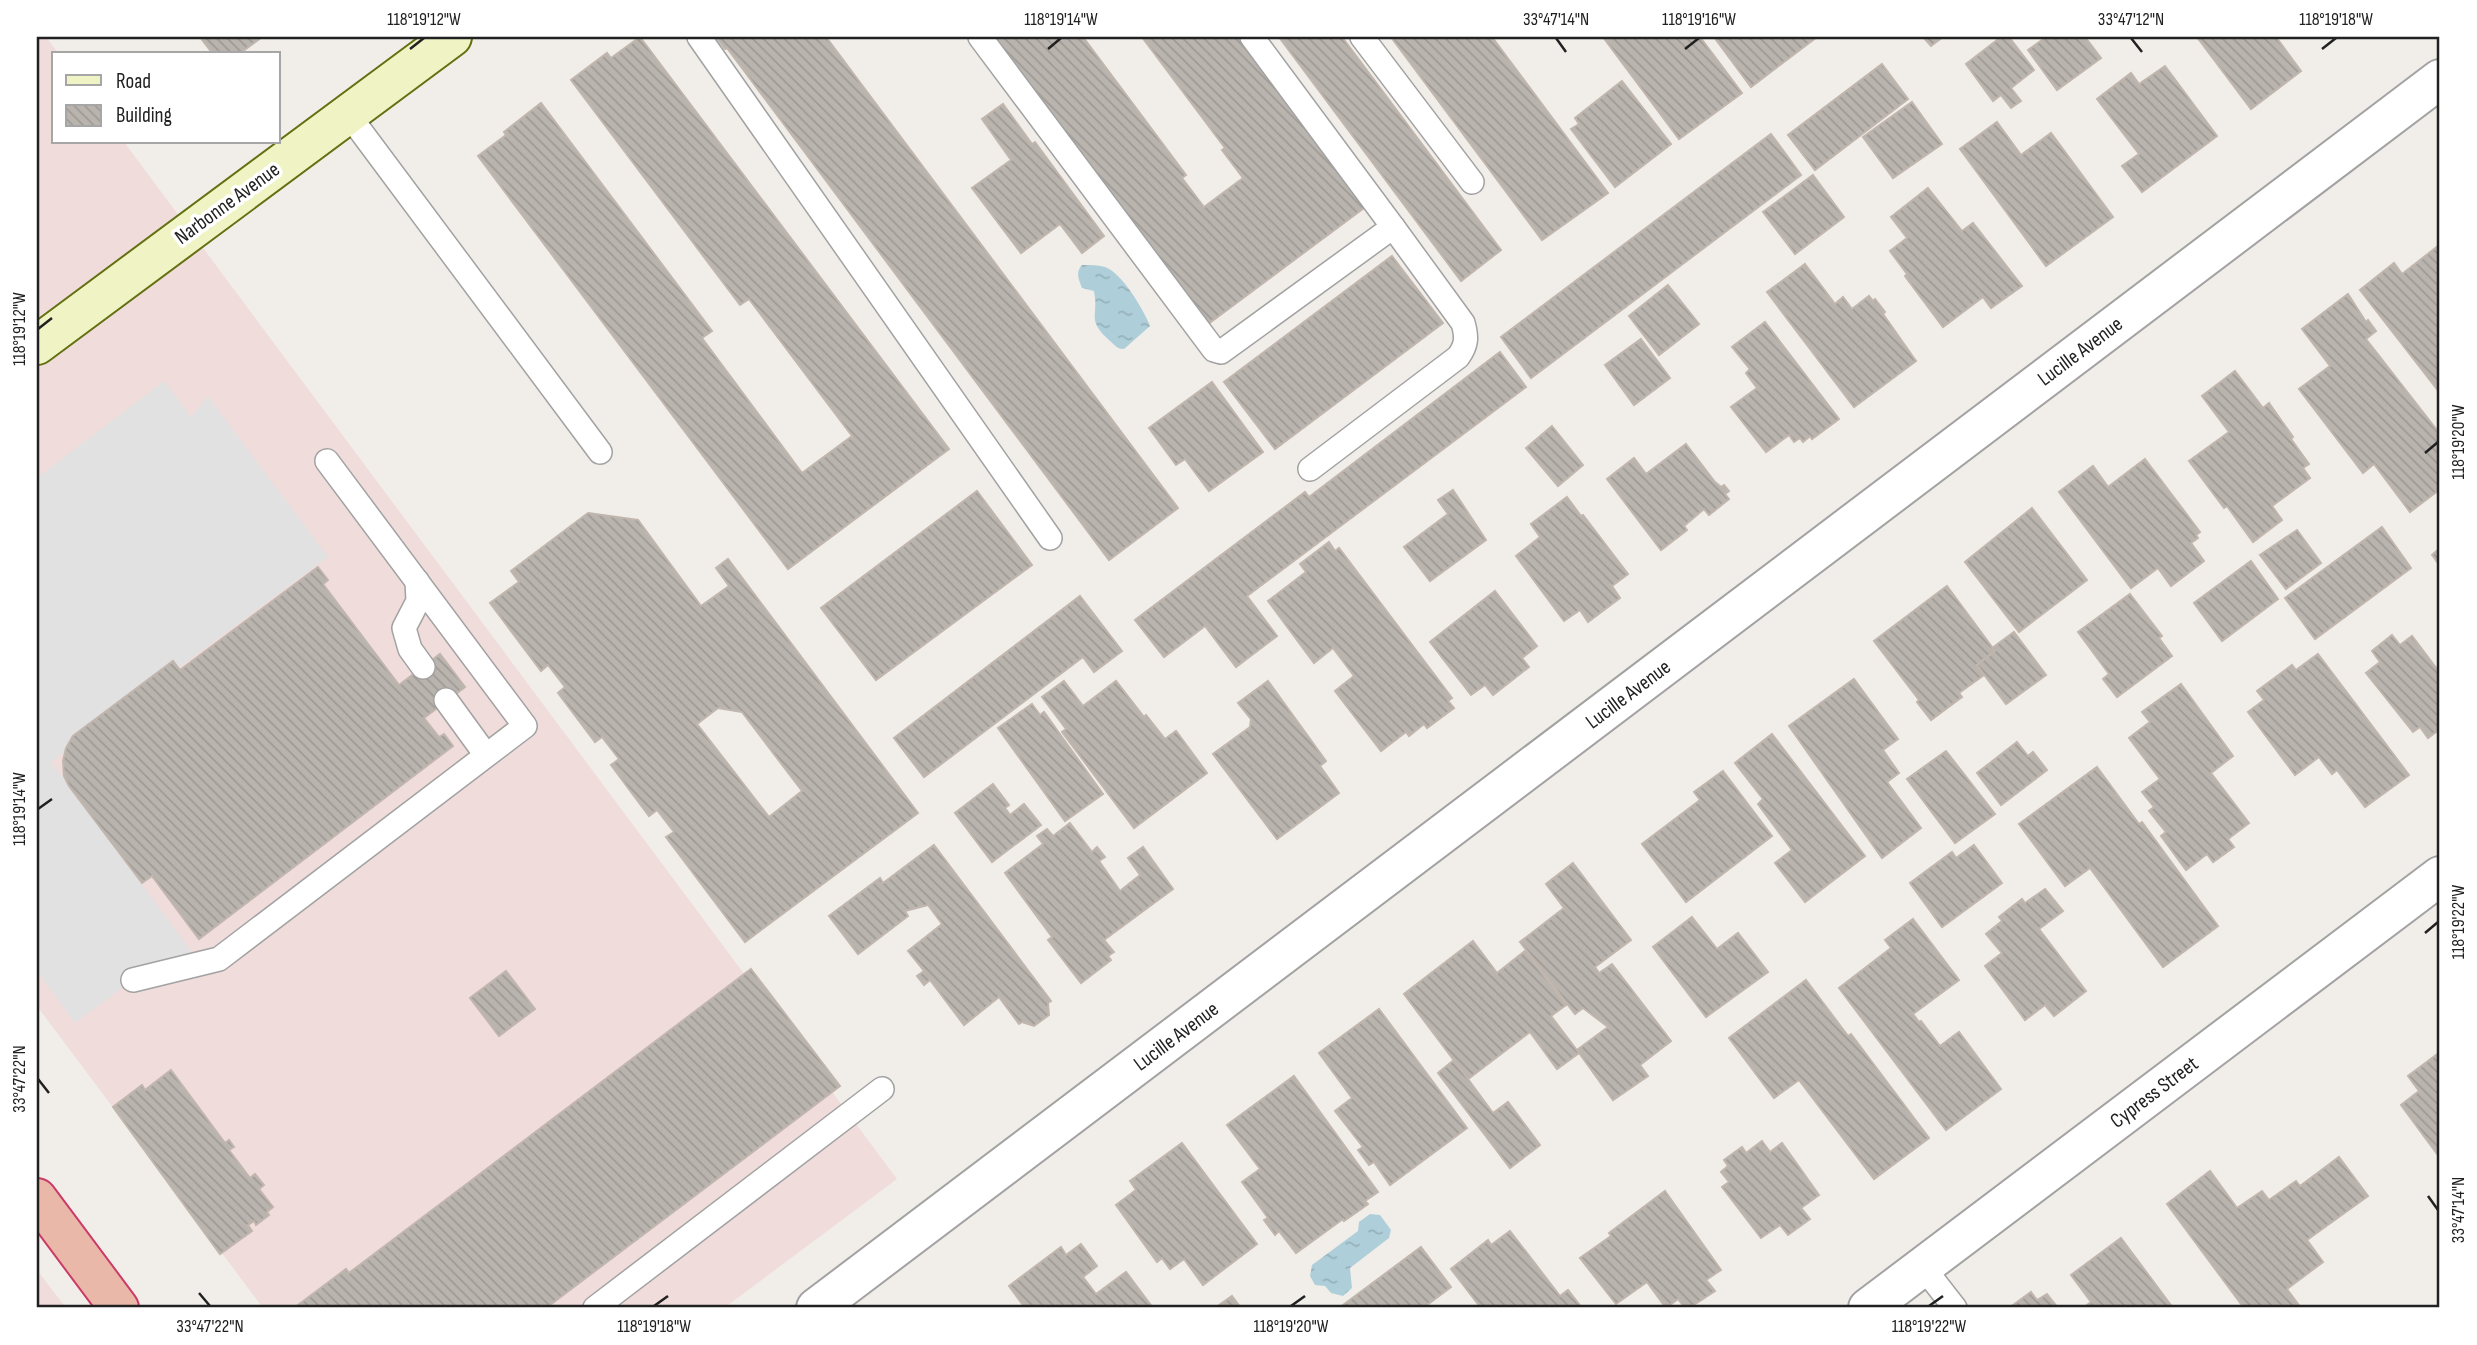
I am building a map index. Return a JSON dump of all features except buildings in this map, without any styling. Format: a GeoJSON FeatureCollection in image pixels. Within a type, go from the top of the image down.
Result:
{"type":"FeatureCollection","features":[{"type":"Feature","properties":{"kind":"highway"},"geometry":{"type":"LineString","coordinates":[[37,1198],[120,1308]]}},
{"type":"Feature","properties":{"kind":"main road","name":"Narbonne Avenue"},"geometry":{"type":"LineString","coordinates":[[37,345],[452,37]]}},
{"type":"Feature","properties":{"kind":"street","name":"Lucille Avenue"},"geometry":{"type":"LineString","coordinates":[[816,1308],[2440,79]]}},
{"type":"Feature","properties":{"kind":"street","name":"Cypress Street"},"geometry":{"type":"LineString","coordinates":[[1868,1308],[2440,876]]}},
{"type":"Feature","properties":{"kind":"lane"},"geometry":{"type":"LineString","coordinates":[[699,37],[1050,538]]}},
{"type":"Feature","properties":{"kind":"lane"},"geometry":{"type":"LineString","coordinates":[[980,37],[1214,350],[1221,352],[1393,226]]}},
{"type":"Feature","properties":{"kind":"lane"},"geometry":{"type":"LineString","coordinates":[[1252,37],[1463,323],[1466,335],[1465,348],[1458,357],[1310,469]]}},
{"type":"Feature","properties":{"kind":"lane"},"geometry":{"type":"LineString","coordinates":[[1362,37],[1472,182]]}},
{"type":"Feature","properties":{"kind":"lane"},"geometry":{"type":"LineString","coordinates":[[348,114],[600,452]]}},
{"type":"Feature","properties":{"kind":"lane"},"geometry":{"type":"LineString","coordinates":[[133,980],[219,959],[525,726],[327,461]]}},
{"type":"Feature","properties":{"kind":"lane"},"geometry":{"type":"LineString","coordinates":[[416,581],[418,601],[404,628],[410,649],[423,667]]}},
{"type":"Feature","properties":{"kind":"lane"},"geometry":{"type":"LineString","coordinates":[[446,700],[486,755]]}},
{"type":"Feature","properties":{"kind":"lane"},"geometry":{"type":"LineString","coordinates":[[595,1308],[882,1089]]}},
{"type":"Feature","properties":{"kind":"lane"},"geometry":{"type":"LineString","coordinates":[[1923,1267],[1955,1308]]}},
{"type":"Feature","properties":{"kind":"shaded area"},"geometry":{"type":"Polygon","coordinates":[[[37,37],[46,37],[57,52],[52,52],[52,144],[125,144],[897,1179],[724,1308],[263,1308],[37,1006],[37,37]]]}},
{"type":"Feature","properties":{"kind":"shaded area"},"geometry":{"type":"Polygon","coordinates":[[[164,381],[191,417],[208,396],[328,557],[51,762],[200,963],[133,980],[75,1023],[37,971],[37,478],[164,381]]]}},
{"type":"Feature","properties":{"kind":"shaded area"},"geometry":{"type":"Polygon","coordinates":[[[37,1270],[66,1308],[37,1308],[37,1270]]]}},
{"type":"Feature","properties":{"kind":"water"},"geometry":{"type":"Polygon","coordinates":[[[1082,265],[1102,266],[1112,271],[1132,293],[1147,319],[1150,326],[1124,349],[1115,346],[1098,328],[1094,291],[1082,288],[1079,279],[1078,273],[1082,265]]]}},
{"type":"Feature","properties":{"kind":"water"},"geometry":{"type":"Polygon","coordinates":[[[1370,1214],[1380,1215],[1391,1230],[1389,1238],[1350,1268],[1352,1288],[1343,1296],[1331,1293],[1325,1286],[1315,1285],[1310,1276],[1312,1265],[1358,1231],[1359,1222],[1370,1214]]]}}]}
